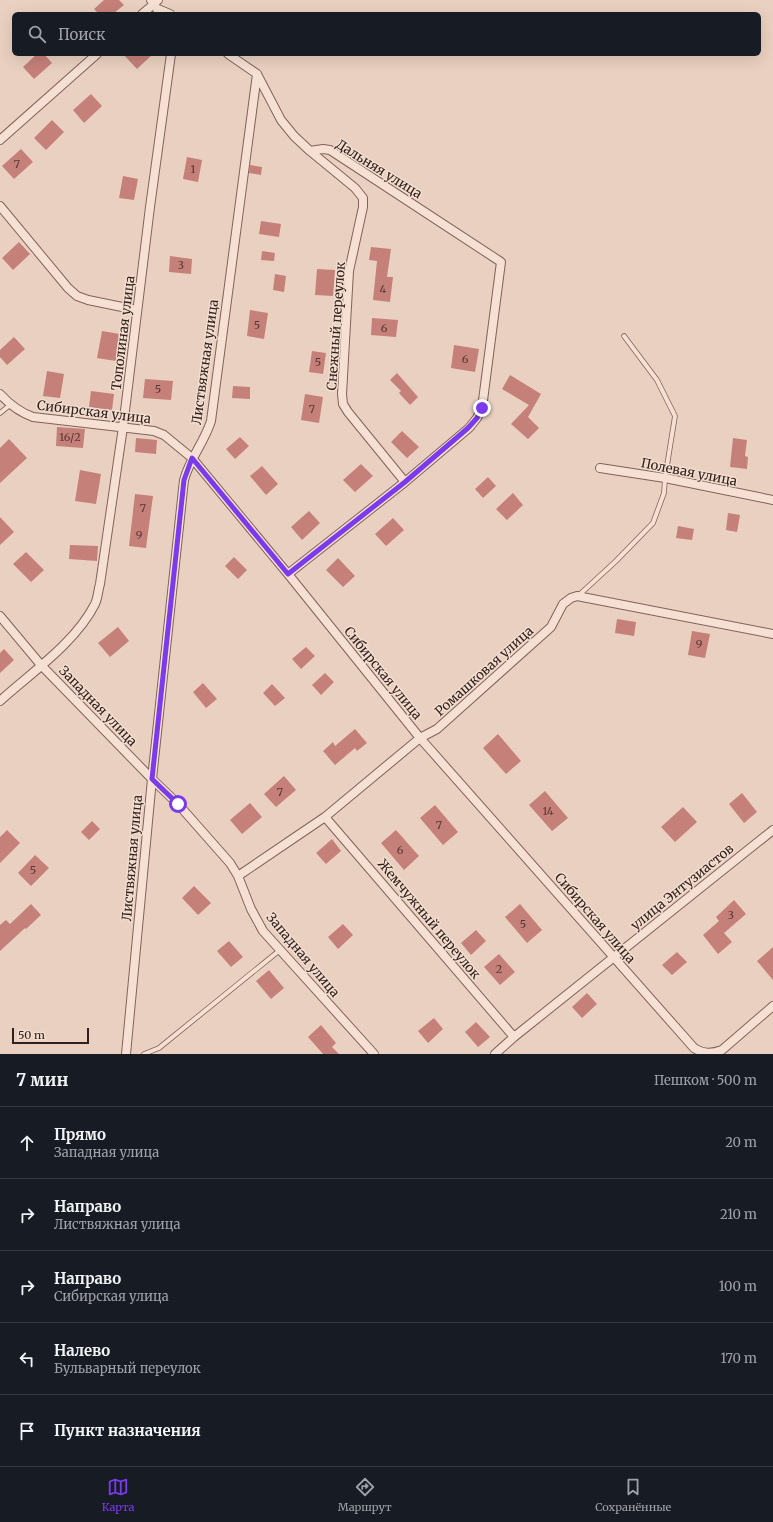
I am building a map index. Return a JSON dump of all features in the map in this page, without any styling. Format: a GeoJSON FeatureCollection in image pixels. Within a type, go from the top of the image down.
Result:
{"type":"FeatureCollection","features":[{"type":"Feature","properties":{"kind":"street"},"geometry":{"type":"LineString","coordinates":[[145,12],[156,5],[167,12]]}},
{"type":"Feature","properties":{"kind":"street"},"geometry":{"type":"LineString","coordinates":[[0,140],[95,56]]}},
{"type":"Feature","properties":{"kind":"street","name":"Тополиная улица"},"geometry":{"type":"LineString","coordinates":[[0,701],[65,644],[86,620],[96,603],[123,428],[171,56]]}},
{"type":"Feature","properties":{"kind":"street"},"geometry":{"type":"LineString","coordinates":[[231,56],[257,74],[281,120],[294,136],[310,151]]}},
{"type":"Feature","properties":{"kind":"street","name":"Листвяжная улица"},"geometry":{"type":"LineString","coordinates":[[126,1054],[152,779],[184,480],[192,458],[206,434],[211,421],[257,74]]}},
{"type":"Feature","properties":{"kind":"street","name":"Дальняя улица"},"geometry":{"type":"LineString","coordinates":[[310,151],[323,149],[330,150],[501,262],[482,408],[477,418],[468,428],[405,482]]}},
{"type":"Feature","properties":{"kind":"street","name":"Снежный переулок"},"geometry":{"type":"LineString","coordinates":[[310,151],[355,188],[363,198],[363,207],[349,271],[342,394],[343,404],[405,482]]}},
{"type":"Feature","properties":{"kind":"street"},"geometry":{"type":"LineString","coordinates":[[0,206],[68,288],[77,296],[88,300],[137,310]]}},
{"type":"Feature","properties":{"kind":"street","name":"Сибирская улица"},"geometry":{"type":"LineString","coordinates":[[0,394],[10,405],[21,413],[33,417],[154,431],[164,435],[192,458],[420,738],[694,1048],[701,1053]]}},
{"type":"Feature","properties":{"kind":"street","name":"Полевая улица"},"geometry":{"type":"LineString","coordinates":[[600,468],[665,478],[773,500]]}},
{"type":"Feature","properties":{"kind":"street"},"geometry":{"type":"LineString","coordinates":[[288,574],[405,482]]}},
{"type":"Feature","properties":{"kind":"street"},"geometry":{"type":"LineString","coordinates":[[577,596],[773,634]]}},
{"type":"Feature","properties":{"kind":"street","name":"Ромашковая улица"},"geometry":{"type":"LineString","coordinates":[[238,876],[326,817],[420,738],[437,729],[551,627],[564,604],[571,598],[577,596]]}},
{"type":"Feature","properties":{"kind":"street","name":"Западная улица"},"geometry":{"type":"LineString","coordinates":[[0,616],[41,665],[178,804],[230,863],[238,876],[251,909],[264,931],[374,1054]]}},
{"type":"Feature","properties":{"kind":"street","name":"Жемчужный переулок"},"geometry":{"type":"LineString","coordinates":[[326,817],[514,1037]]}},
{"type":"Feature","properties":{"kind":"street","name":"улица Энтузиастов"},"geometry":{"type":"LineString","coordinates":[[495,1054],[613,957],[773,830]]}},
{"type":"Feature","properties":{"kind":"street"},"geometry":{"type":"LineString","coordinates":[[701,1053],[712,1054],[722,1050],[773,1006]]}},
{"type":"Feature","properties":{"kind":"lane"},"geometry":{"type":"LineString","coordinates":[[577,596],[616,561],[653,523],[664,493],[675,416],[657,380],[624,336]]}},
{"type":"Feature","properties":{"kind":"lane"},"geometry":{"type":"LineString","coordinates":[[0,413],[10,405]]}},
{"type":"Feature","properties":{"kind":"lane"},"geometry":{"type":"LineString","coordinates":[[144,1054],[159,1048],[280,950]]}},
{"type":"Feature","properties":{"kind":"building"},"geometry":{"type":"Polygon","coordinates":[[[104,0],[119,0],[124,5],[115,12],[97,12],[94,9],[104,0]]]}},
{"type":"Feature","properties":{"kind":"building"},"geometry":{"type":"Polygon","coordinates":[[[35,56],[46,56],[52,63],[34,79],[23,67],[35,56]]]}},
{"type":"Feature","properties":{"kind":"building"},"geometry":{"type":"Polygon","coordinates":[[[125,56],[151,56],[137,69],[125,56]]]}},
{"type":"Feature","properties":{"kind":"building"},"geometry":{"type":"Polygon","coordinates":[[[91,94],[102,106],[84,123],[73,110],[91,94]]]}},
{"type":"Feature","properties":{"kind":"building"},"geometry":{"type":"Polygon","coordinates":[[[52,120],[64,132],[46,150],[34,138],[52,120]]]}},
{"type":"Feature","properties":{"kind":"building"},"geometry":{"type":"Polygon","coordinates":[[[21,149],[33,162],[14,179],[2,166],[21,149]]]}},
{"type":"Feature","properties":{"kind":"building"},"geometry":{"type":"Polygon","coordinates":[[[187,157],[202,160],[198,182],[183,179],[187,157]]]}},
{"type":"Feature","properties":{"kind":"building"},"geometry":{"type":"Polygon","coordinates":[[[250,165],[262,167],[261,175],[249,173],[250,165]]]}},
{"type":"Feature","properties":{"kind":"building"},"geometry":{"type":"Polygon","coordinates":[[[123,176],[138,179],[134,200],[119,198],[123,176]]]}},
{"type":"Feature","properties":{"kind":"building"},"geometry":{"type":"Polygon","coordinates":[[[261,221],[281,224],[279,237],[259,234],[261,221]]]}},
{"type":"Feature","properties":{"kind":"building"},"geometry":{"type":"Polygon","coordinates":[[[19,242],[30,254],[13,270],[2,258],[19,242]]]}},
{"type":"Feature","properties":{"kind":"building"},"geometry":{"type":"Polygon","coordinates":[[[371,247],[391,249],[387,277],[393,277],[390,302],[373,300],[377,261],[369,260],[371,247]]]}},
{"type":"Feature","properties":{"kind":"building"},"geometry":{"type":"Polygon","coordinates":[[[262,251],[275,253],[274,261],[261,260],[262,251]]]}},
{"type":"Feature","properties":{"kind":"building"},"geometry":{"type":"Polygon","coordinates":[[[170,256],[192,259],[191,274],[169,272],[170,256]]]}},
{"type":"Feature","properties":{"kind":"building"},"geometry":{"type":"Polygon","coordinates":[[[317,269],[335,270],[333,296],[315,295],[317,269]]]}},
{"type":"Feature","properties":{"kind":"building"},"geometry":{"type":"Polygon","coordinates":[[[275,274],[286,276],[284,292],[273,290],[275,274]]]}},
{"type":"Feature","properties":{"kind":"building"},"geometry":{"type":"Polygon","coordinates":[[[250,310],[268,313],[264,339],[247,336],[250,310]]]}},
{"type":"Feature","properties":{"kind":"building"},"geometry":{"type":"Polygon","coordinates":[[[372,318],[398,320],[396,337],[371,335],[372,318]]]}},
{"type":"Feature","properties":{"kind":"building"},"geometry":{"type":"Polygon","coordinates":[[[102,331],[120,334],[116,361],[97,358],[102,331]]]}},
{"type":"Feature","properties":{"kind":"building"},"geometry":{"type":"Polygon","coordinates":[[[14,337],[25,349],[7,365],[0,357],[0,350],[14,337]]]}},
{"type":"Feature","properties":{"kind":"building"},"geometry":{"type":"Polygon","coordinates":[[[454,345],[479,349],[475,372],[451,368],[454,345]]]}},
{"type":"Feature","properties":{"kind":"building"},"geometry":{"type":"Polygon","coordinates":[[[312,351],[326,353],[323,374],[309,372],[312,351]]]}},
{"type":"Feature","properties":{"kind":"building"},"geometry":{"type":"Polygon","coordinates":[[[47,371],[64,374],[60,398],[43,396],[47,371]]]}},
{"type":"Feature","properties":{"kind":"building"},"geometry":{"type":"Polygon","coordinates":[[[397,373],[418,397],[410,405],[399,393],[401,391],[390,380],[397,373]]]}},
{"type":"Feature","properties":{"kind":"building"},"geometry":{"type":"Polygon","coordinates":[[[510,375],[541,394],[528,417],[539,428],[528,439],[511,424],[529,405],[502,389],[510,375]]]}},
{"type":"Feature","properties":{"kind":"building"},"geometry":{"type":"Polygon","coordinates":[[[145,379],[173,381],[171,400],[143,398],[145,379]]]}},
{"type":"Feature","properties":{"kind":"building"},"geometry":{"type":"Polygon","coordinates":[[[233,386],[250,387],[250,399],[232,398],[233,386]]]}},
{"type":"Feature","properties":{"kind":"building"},"geometry":{"type":"Polygon","coordinates":[[[91,391],[114,394],[112,410],[89,407],[91,391]]]}},
{"type":"Feature","properties":{"kind":"building"},"geometry":{"type":"Polygon","coordinates":[[[305,394],[323,397],[319,423],[301,420],[305,394]]]}},
{"type":"Feature","properties":{"kind":"building"},"geometry":{"type":"Polygon","coordinates":[[[57,427],[85,429],[83,448],[56,446],[57,427]]]}},
{"type":"Feature","properties":{"kind":"building"},"geometry":{"type":"Polygon","coordinates":[[[402,431],[419,447],[407,458],[391,442],[402,431]]]}},
{"type":"Feature","properties":{"kind":"building"},"geometry":{"type":"Polygon","coordinates":[[[240,437],[249,446],[235,459],[226,449],[240,437]]]}},
{"type":"Feature","properties":{"kind":"building"},"geometry":{"type":"Polygon","coordinates":[[[136,438],[157,440],[156,454],[135,452],[136,438]]]}},
{"type":"Feature","properties":{"kind":"building"},"geometry":{"type":"Polygon","coordinates":[[[733,438],[747,440],[745,456],[748,457],[747,469],[730,467],[733,438]]]}},
{"type":"Feature","properties":{"kind":"building"},"geometry":{"type":"Polygon","coordinates":[[[9,439],[27,458],[0,483],[0,448],[9,439]]]}},
{"type":"Feature","properties":{"kind":"building"},"geometry":{"type":"Polygon","coordinates":[[[361,464],[373,476],[355,492],[343,480],[361,464]]]}},
{"type":"Feature","properties":{"kind":"building"},"geometry":{"type":"Polygon","coordinates":[[[262,466],[278,484],[266,495],[250,476],[262,466]]]}},
{"type":"Feature","properties":{"kind":"building"},"geometry":{"type":"Polygon","coordinates":[[[80,470],[101,474],[96,504],[75,501],[80,470]]]}},
{"type":"Feature","properties":{"kind":"building"},"geometry":{"type":"Polygon","coordinates":[[[488,477],[496,486],[483,498],[475,489],[488,477]]]}},
{"type":"Feature","properties":{"kind":"building"},"geometry":{"type":"Polygon","coordinates":[[[513,493],[523,505],[507,520],[496,509],[513,493]]]}},
{"type":"Feature","properties":{"kind":"building"},"geometry":{"type":"Polygon","coordinates":[[[135,494],[153,496],[146,548],[129,546],[135,494]]]}},
{"type":"Feature","properties":{"kind":"building"},"geometry":{"type":"Polygon","coordinates":[[[309,511],[320,523],[302,540],[291,527],[309,511]]]}},
{"type":"Feature","properties":{"kind":"building"},"geometry":{"type":"Polygon","coordinates":[[[728,513],[740,515],[737,532],[726,530],[728,513]]]}},
{"type":"Feature","properties":{"kind":"building"},"geometry":{"type":"Polygon","coordinates":[[[0,517],[14,532],[0,545],[0,517]]]}},
{"type":"Feature","properties":{"kind":"building"},"geometry":{"type":"Polygon","coordinates":[[[393,518],[404,530],[386,546],[375,534],[393,518]]]}},
{"type":"Feature","properties":{"kind":"building"},"geometry":{"type":"Polygon","coordinates":[[[678,526],[694,529],[692,540],[676,538],[678,526]]]}},
{"type":"Feature","properties":{"kind":"building"},"geometry":{"type":"Polygon","coordinates":[[[70,545],[98,546],[97,561],[69,559],[70,545]]]}},
{"type":"Feature","properties":{"kind":"building"},"geometry":{"type":"Polygon","coordinates":[[[26,552],[44,570],[31,582],[13,564],[26,552]]]}},
{"type":"Feature","properties":{"kind":"building"},"geometry":{"type":"Polygon","coordinates":[[[234,557],[247,570],[238,579],[225,566],[234,557]]]}},
{"type":"Feature","properties":{"kind":"building"},"geometry":{"type":"Polygon","coordinates":[[[338,558],[355,576],[343,587],[326,570],[338,558]]]}},
{"type":"Feature","properties":{"kind":"building"},"geometry":{"type":"Polygon","coordinates":[[[617,619],[636,622],[634,636],[615,633],[617,619]]]}},
{"type":"Feature","properties":{"kind":"building"},"geometry":{"type":"Polygon","coordinates":[[[118,627],[129,641],[110,657],[98,643],[118,627]]]}},
{"type":"Feature","properties":{"kind":"building"},"geometry":{"type":"Polygon","coordinates":[[[692,631],[710,634],[705,658],[688,655],[692,631]]]}},
{"type":"Feature","properties":{"kind":"building"},"geometry":{"type":"Polygon","coordinates":[[[306,647],[315,656],[301,669],[292,659],[306,647]]]}},
{"type":"Feature","properties":{"kind":"building"},"geometry":{"type":"Polygon","coordinates":[[[4,649],[14,660],[0,673],[0,653],[4,649]]]}},
{"type":"Feature","properties":{"kind":"building"},"geometry":{"type":"Polygon","coordinates":[[[325,673],[334,682],[321,695],[312,685],[325,673]]]}},
{"type":"Feature","properties":{"kind":"building"},"geometry":{"type":"Polygon","coordinates":[[[203,683],[217,699],[206,708],[193,692],[203,683]]]}},
{"type":"Feature","properties":{"kind":"building"},"geometry":{"type":"Polygon","coordinates":[[[272,684],[285,698],[275,706],[263,693],[272,684]]]}},
{"type":"Feature","properties":{"kind":"building"},"geometry":{"type":"Polygon","coordinates":[[[355,729],[367,743],[357,751],[355,748],[335,765],[323,751],[333,742],[335,746],[355,729]]]}},
{"type":"Feature","properties":{"kind":"building"},"geometry":{"type":"Polygon","coordinates":[[[498,734],[521,761],[506,774],[483,748],[498,734]]]}},
{"type":"Feature","properties":{"kind":"building"},"geometry":{"type":"Polygon","coordinates":[[[284,776],[296,790],[276,807],[264,794],[284,776]]]}},
{"type":"Feature","properties":{"kind":"building"},"geometry":{"type":"Polygon","coordinates":[[[545,791],[568,818],[552,831],[529,805],[545,791]]]}},
{"type":"Feature","properties":{"kind":"building"},"geometry":{"type":"Polygon","coordinates":[[[742,793],[757,812],[744,823],[729,804],[742,793]]]}},
{"type":"Feature","properties":{"kind":"building"},"geometry":{"type":"Polygon","coordinates":[[[250,803],[262,817],[242,834],[230,820],[250,803]]]}},
{"type":"Feature","properties":{"kind":"building"},"geometry":{"type":"Polygon","coordinates":[[[435,805],[458,832],[443,845],[420,818],[435,805]]]}},
{"type":"Feature","properties":{"kind":"building"},"geometry":{"type":"Polygon","coordinates":[[[683,807],[697,822],[675,842],[661,827],[683,807]]]}},
{"type":"Feature","properties":{"kind":"building"},"geometry":{"type":"Polygon","coordinates":[[[92,821],[100,829],[89,840],[81,832],[92,821]]]}},
{"type":"Feature","properties":{"kind":"building"},"geometry":{"type":"Polygon","coordinates":[[[7,830],[20,843],[0,863],[0,837],[7,830]]]}},
{"type":"Feature","properties":{"kind":"building"},"geometry":{"type":"Polygon","coordinates":[[[396,830],[419,856],[404,870],[381,843],[396,830]]]}},
{"type":"Feature","properties":{"kind":"building"},"geometry":{"type":"Polygon","coordinates":[[[332,839],[341,851],[326,864],[316,853],[332,839]]]}},
{"type":"Feature","properties":{"kind":"building"},"geometry":{"type":"Polygon","coordinates":[[[35,855],[49,868],[31,886],[18,873],[35,855]]]}},
{"type":"Feature","properties":{"kind":"building"},"geometry":{"type":"Polygon","coordinates":[[[194,886],[211,903],[198,915],[182,898],[194,886]]]}},
{"type":"Feature","properties":{"kind":"building"},"geometry":{"type":"Polygon","coordinates":[[[734,900],[746,914],[724,933],[732,942],[718,954],[703,935],[719,921],[716,917],[734,900]]]}},
{"type":"Feature","properties":{"kind":"building"},"geometry":{"type":"Polygon","coordinates":[[[31,904],[41,915],[0,951],[0,925],[6,920],[10,924],[31,904]]]}},
{"type":"Feature","properties":{"kind":"building"},"geometry":{"type":"Polygon","coordinates":[[[520,904],[542,930],[527,943],[505,917],[520,904]]]}},
{"type":"Feature","properties":{"kind":"building"},"geometry":{"type":"Polygon","coordinates":[[[343,924],[353,935],[338,949],[328,937],[343,924]]]}},
{"type":"Feature","properties":{"kind":"building"},"geometry":{"type":"Polygon","coordinates":[[[476,930],[486,941],[471,955],[461,943],[476,930]]]}},
{"type":"Feature","properties":{"kind":"building"},"geometry":{"type":"Polygon","coordinates":[[[229,941],[243,957],[231,967],[217,951],[229,941]]]}},
{"type":"Feature","properties":{"kind":"building"},"geometry":{"type":"Polygon","coordinates":[[[773,947],[773,980],[757,961],[773,947]]]}},
{"type":"Feature","properties":{"kind":"building"},"geometry":{"type":"Polygon","coordinates":[[[677,952],[687,962],[672,975],[662,965],[677,952]]]}},
{"type":"Feature","properties":{"kind":"building"},"geometry":{"type":"Polygon","coordinates":[[[499,954],[515,972],[500,985],[484,967],[499,954]]]}},
{"type":"Feature","properties":{"kind":"building"},"geometry":{"type":"Polygon","coordinates":[[[269,970],[284,988],[271,999],[256,981],[269,970]]]}},
{"type":"Feature","properties":{"kind":"building"},"geometry":{"type":"Polygon","coordinates":[[[587,993],[597,1004],[582,1018],[572,1007],[587,993]]]}},
{"type":"Feature","properties":{"kind":"building"},"geometry":{"type":"Polygon","coordinates":[[[434,1018],[443,1029],[428,1043],[418,1031],[434,1018]]]}},
{"type":"Feature","properties":{"kind":"building"},"geometry":{"type":"Polygon","coordinates":[[[476,1022],[490,1037],[478,1047],[465,1032],[476,1022]]]}},
{"type":"Feature","properties":{"kind":"building"},"geometry":{"type":"Polygon","coordinates":[[[321,1025],[336,1043],[332,1047],[339,1054],[323,1054],[308,1037],[321,1025]]]}},
{"type":"Feature","properties":{"kind":"route"},"geometry":{"type":"LineString","coordinates":[[178,804],[152,779],[184,480],[186,470],[192,458],[288,574],[405,482],[468,428],[477,418],[482,408]]}}]}
